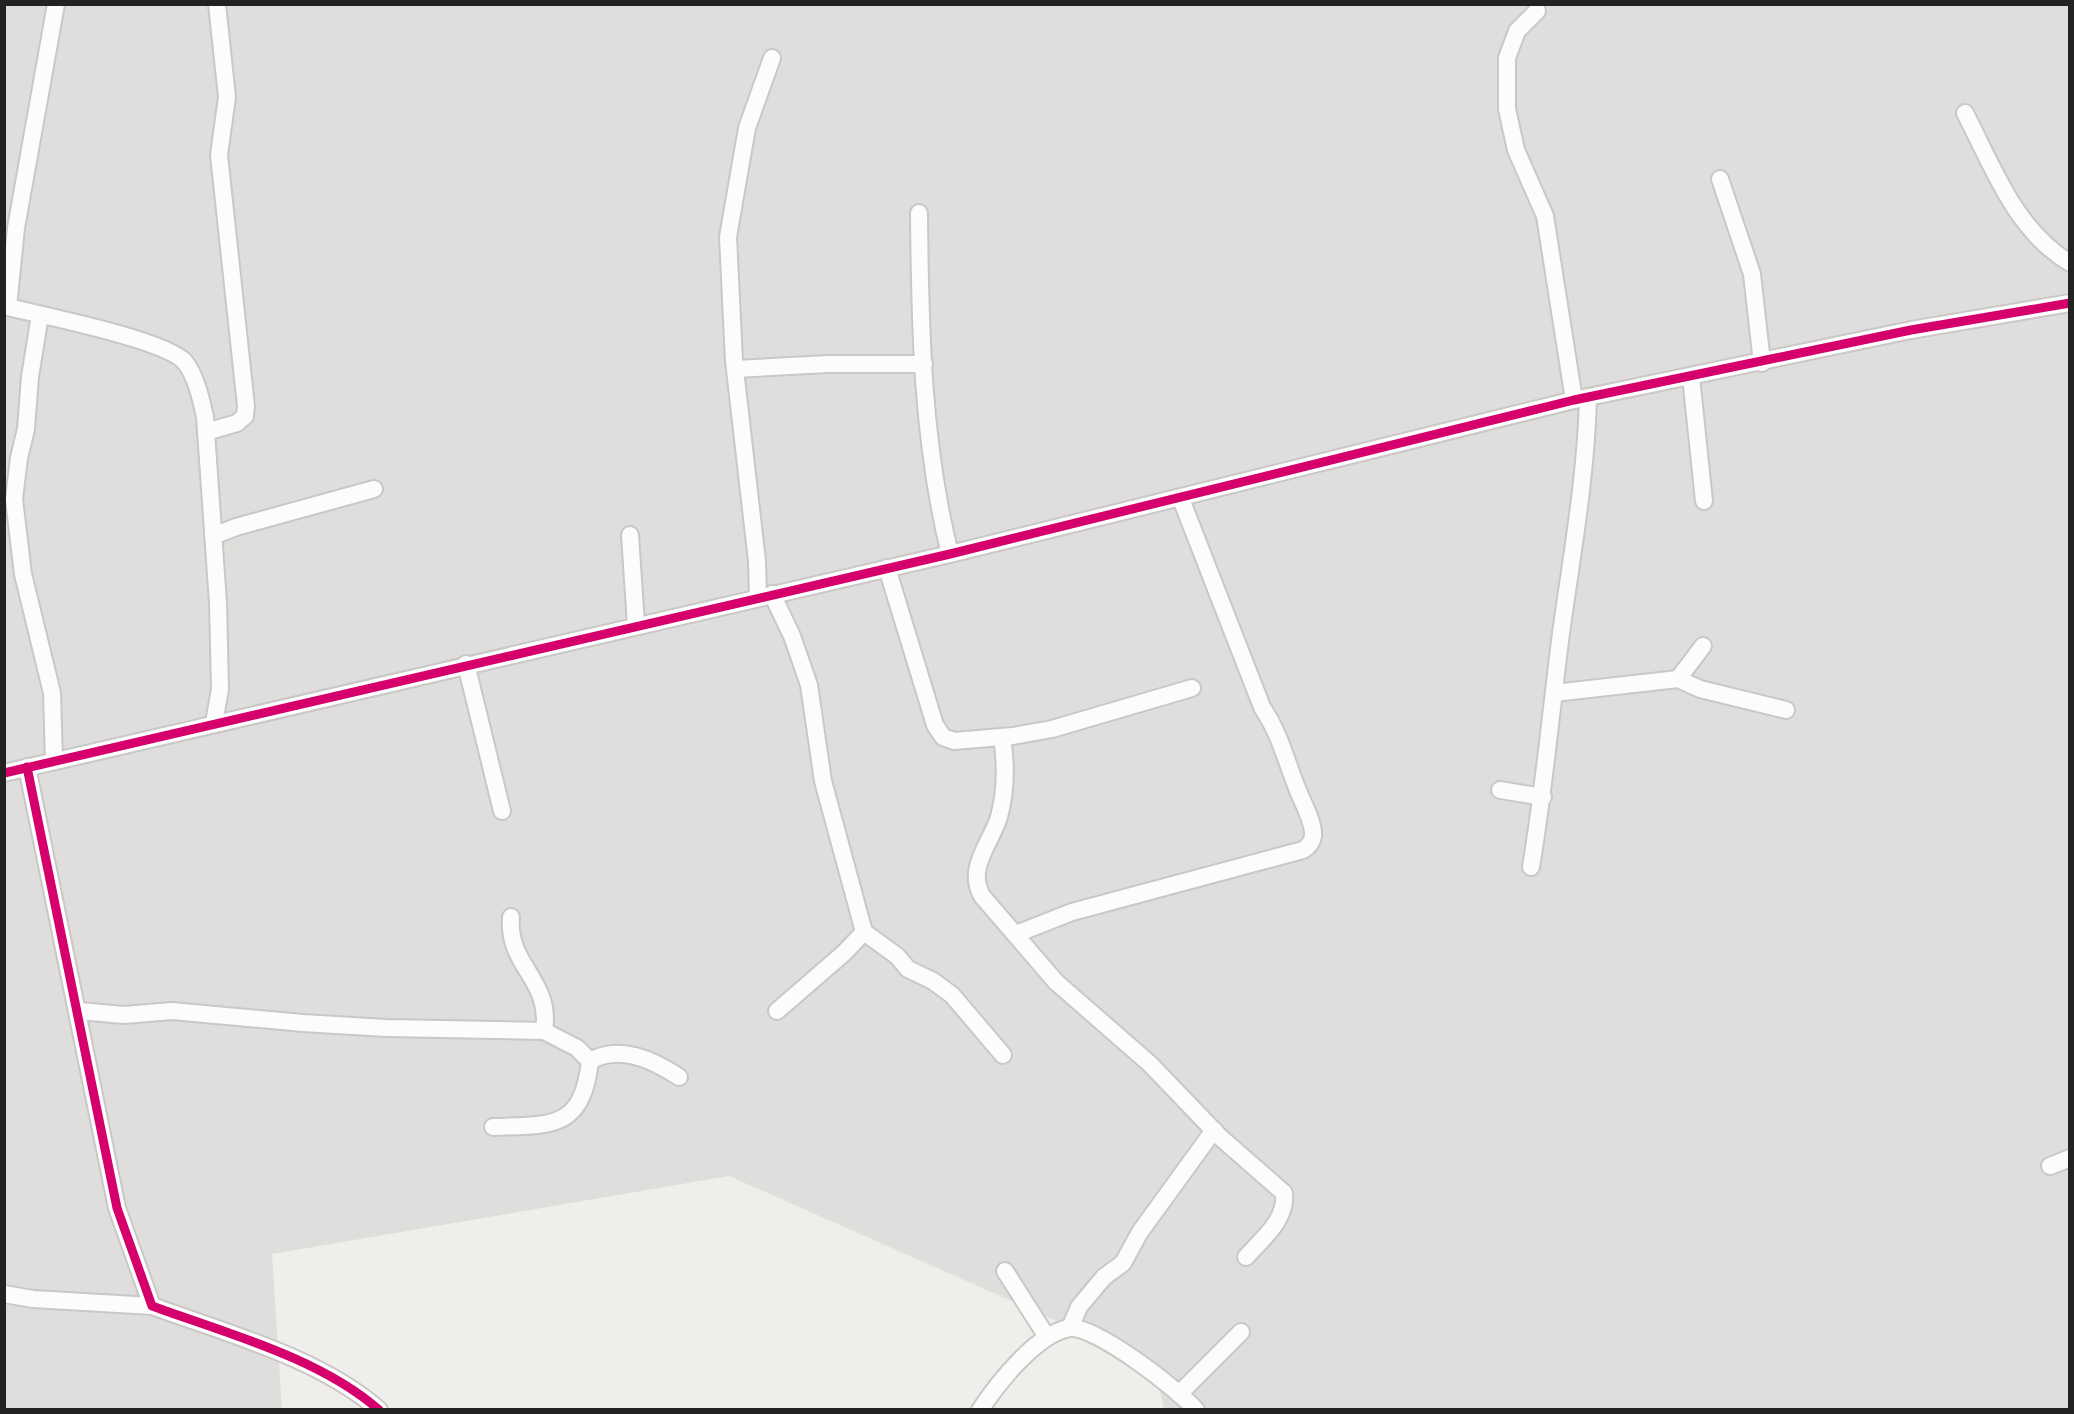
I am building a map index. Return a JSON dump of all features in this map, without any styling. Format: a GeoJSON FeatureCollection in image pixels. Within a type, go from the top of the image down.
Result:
{"type":"FeatureCollection","features":[{"type":"Feature","properties":{"kind":"street"},"geometry":{"type":"LineString","coordinates":[[56,4],[15,228],[6,306],[158,345],[184,361],[200,393],[206,432],[220,689],[214,723]]}},
{"type":"Feature","properties":{"kind":"street"},"geometry":{"type":"LineString","coordinates":[[206,432],[237,423],[245,416],[246,406],[219,155],[227,97],[217,4]]}},
{"type":"Feature","properties":{"kind":"street"},"geometry":{"type":"LineString","coordinates":[[1531,867],[1543,797],[1554,693],[1586,459],[1581,399],[1545,216],[1516,150],[1508,109],[1507,58],[1518,31],[1537,11]]}},
{"type":"Feature","properties":{"kind":"street"},"geometry":{"type":"LineString","coordinates":[[772,58],[747,128],[728,237],[735,369],[757,561],[765,596],[792,636],[809,685],[823,781],[864,932],[897,956],[909,969],[952,994],[1003,1055]]}},
{"type":"Feature","properties":{"kind":"street"},"geometry":{"type":"LineString","coordinates":[[1965,112],[2015,212],[2038,239],[2070,263]]}},
{"type":"Feature","properties":{"kind":"street"},"geometry":{"type":"LineString","coordinates":[[1720,179],[1752,274],[1762,363]]}},
{"type":"Feature","properties":{"kind":"street"},"geometry":{"type":"LineString","coordinates":[[919,213],[927,429],[936,496],[950,554]]}},
{"type":"Feature","properties":{"kind":"street"},"geometry":{"type":"LineString","coordinates":[[4,773],[1182,499],[1581,399],[1762,363],[1911,330],[2070,303]]}},
{"type":"Feature","properties":{"kind":"street"},"geometry":{"type":"LineString","coordinates":[[40,315],[30,377],[27,429],[19,458],[14,500],[23,574],[52,693],[54,761]]}},
{"type":"Feature","properties":{"kind":"street"},"geometry":{"type":"LineString","coordinates":[[735,369],[828,363],[924,364]]}},
{"type":"Feature","properties":{"kind":"street"},"geometry":{"type":"LineString","coordinates":[[1691,377],[1704,501]]}},
{"type":"Feature","properties":{"kind":"street"},"geometry":{"type":"LineString","coordinates":[[213,536],[236,527],[374,489]]}},
{"type":"Feature","properties":{"kind":"street"},"geometry":{"type":"LineString","coordinates":[[1016,934],[1072,912],[1116,899],[1303,850],[1313,839],[1312,828],[1287,754],[1276,727],[1262,707],[1182,499]]}},
{"type":"Feature","properties":{"kind":"street"},"geometry":{"type":"LineString","coordinates":[[630,535],[636,625]]}},
{"type":"Feature","properties":{"kind":"street"},"geometry":{"type":"LineString","coordinates":[[887,568],[935,725],[943,736],[954,741],[1002,737],[1052,729],[1192,688]]}},
{"type":"Feature","properties":{"kind":"street"},"geometry":{"type":"LineString","coordinates":[[1678,679],[1702,646]]}},
{"type":"Feature","properties":{"kind":"street"},"geometry":{"type":"LineString","coordinates":[[466,664],[502,811]]}},
{"type":"Feature","properties":{"kind":"street"},"geometry":{"type":"LineString","coordinates":[[1554,693],[1678,679],[1700,690],[1786,710]]}},
{"type":"Feature","properties":{"kind":"street"},"geometry":{"type":"LineString","coordinates":[[220,689],[243,716]]}},
{"type":"Feature","properties":{"kind":"street"},"geometry":{"type":"LineString","coordinates":[[1002,737],[1005,780],[999,817],[981,856],[976,886],[1056,982],[1150,1064],[1214,1130],[1284,1193],[1285,1205],[1278,1221],[1246,1257]]}},
{"type":"Feature","properties":{"kind":"street"},"geometry":{"type":"LineString","coordinates":[[27,768],[79,1011],[117,1208],[153,1306]]}},
{"type":"Feature","properties":{"kind":"street"},"geometry":{"type":"LineString","coordinates":[[1500,790],[1543,797]]}},
{"type":"Feature","properties":{"kind":"street"},"geometry":{"type":"LineString","coordinates":[[511,917],[510,932],[514,948],[520,962],[536,981],[543,1002],[544,1031]]}},
{"type":"Feature","properties":{"kind":"street"},"geometry":{"type":"LineString","coordinates":[[777,1011],[844,953],[864,932]]}},
{"type":"Feature","properties":{"kind":"street"},"geometry":{"type":"LineString","coordinates":[[79,1011],[124,1015],[172,1011],[386,1028],[544,1031],[577,1048],[590,1061]]}},
{"type":"Feature","properties":{"kind":"street"},"geometry":{"type":"LineString","coordinates":[[590,1061],[598,1057],[619,1054],[640,1056],[679,1077]]}},
{"type":"Feature","properties":{"kind":"street"},"geometry":{"type":"LineString","coordinates":[[493,1127],[543,1125],[562,1120],[578,1105],[587,1082],[590,1061]]}},
{"type":"Feature","properties":{"kind":"street"},"geometry":{"type":"LineString","coordinates":[[1070,1328],[1079,1307],[1104,1277],[1123,1263],[1140,1232],[1214,1130]]}},
{"type":"Feature","properties":{"kind":"street"},"geometry":{"type":"LineString","coordinates":[[2050,1166],[2070,1158]]}},
{"type":"Feature","properties":{"kind":"street"},"geometry":{"type":"LineString","coordinates":[[1005,1271],[1047,1337]]}},
{"type":"Feature","properties":{"kind":"street"},"geometry":{"type":"LineString","coordinates":[[4,1294],[33,1299],[153,1306],[321,1370],[358,1391],[379,1410]]}},
{"type":"Feature","properties":{"kind":"street"},"geometry":{"type":"LineString","coordinates":[[980,1410],[1009,1372],[1047,1337],[1070,1328],[1095,1335],[1125,1352],[1196,1410]]}},
{"type":"Feature","properties":{"kind":"street"},"geometry":{"type":"LineString","coordinates":[[1179,1394],[1241,1332]]}},
{"type":"Feature","properties":{"kind":"shaded area"},"geometry":{"type":"Polygon","coordinates":[[[5,5],[2069,5],[2069,1409],[1164,1409],[1154,1364],[729,1176],[272,1254],[282,1409],[5,1410],[5,5]]]}},
{"type":"Feature","properties":{"kind":"cycle path"},"geometry":{"type":"LineString","coordinates":[[4,773],[950,554],[1574,400],[1911,330],[2070,303]]}},
{"type":"Feature","properties":{"kind":"cycle path"},"geometry":{"type":"LineString","coordinates":[[27,767],[117,1208],[152,1306],[301,1361],[355,1392],[379,1410]]}}]}
